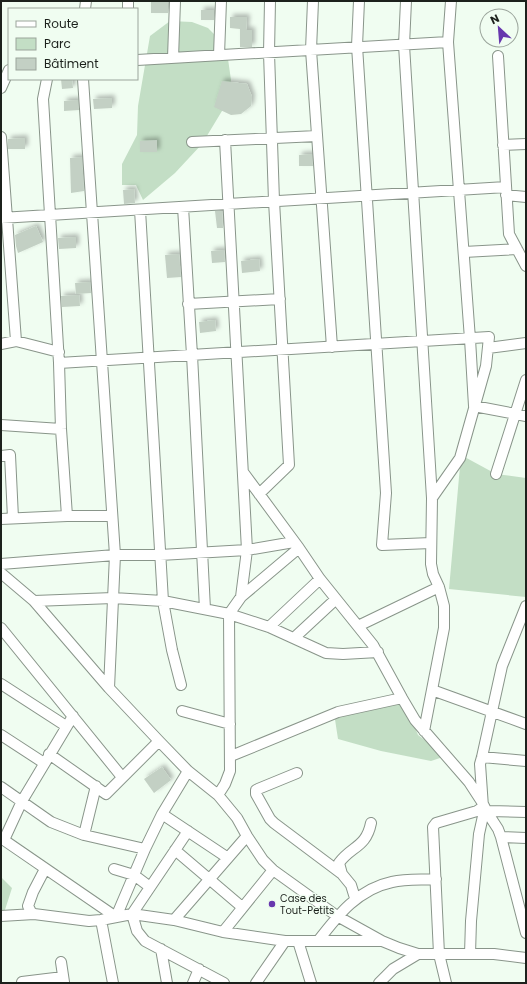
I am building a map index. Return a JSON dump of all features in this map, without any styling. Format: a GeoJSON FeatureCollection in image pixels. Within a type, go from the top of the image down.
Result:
{"type":"FeatureCollection","features":[{"type":"Feature","properties":{"kind":"street"},"geometry":{"type":"LineString","coordinates":[[172,58],[175,1]]}},
{"type":"Feature","properties":{"kind":"street"},"geometry":{"type":"LineString","coordinates":[[219,56],[221,1]]}},
{"type":"Feature","properties":{"kind":"street"},"geometry":{"type":"LineString","coordinates":[[259,494],[289,465],[274,202],[268,52],[270,1]]}},
{"type":"Feature","properties":{"kind":"street"},"geometry":{"type":"LineString","coordinates":[[313,1],[311,50],[332,347]]}},
{"type":"Feature","properties":{"kind":"street"},"geometry":{"type":"LineString","coordinates":[[359,1],[357,46],[386,493],[382,545],[431,543]]}},
{"type":"Feature","properties":{"kind":"street"},"geometry":{"type":"LineString","coordinates":[[406,1],[404,45],[432,498],[432,569],[444,606],[444,628],[424,732]]}},
{"type":"Feature","properties":{"kind":"street"},"geometry":{"type":"LineString","coordinates":[[451,1],[448,42],[460,190],[474,406]]}},
{"type":"Feature","properties":{"kind":"street"},"geometry":{"type":"LineString","coordinates":[[138,60],[219,56],[357,46],[448,42]]}},
{"type":"Feature","properties":{"kind":"street"},"geometry":{"type":"LineString","coordinates":[[498,56],[509,234],[526,266]]}},
{"type":"Feature","properties":{"kind":"street"},"geometry":{"type":"LineString","coordinates":[[1,88],[8,71]]}},
{"type":"Feature","properties":{"kind":"street"},"geometry":{"type":"LineString","coordinates":[[47,80],[43,99],[59,352],[61,429],[67,516]]}},
{"type":"Feature","properties":{"kind":"street"},"geometry":{"type":"LineString","coordinates":[[83,80],[115,555],[109,688]]}},
{"type":"Feature","properties":{"kind":"street"},"geometry":{"type":"LineString","coordinates":[[192,142],[317,136]]}},
{"type":"Feature","properties":{"kind":"street"},"geometry":{"type":"LineString","coordinates":[[1,137],[4,218],[16,341]]}},
{"type":"Feature","properties":{"kind":"street"},"geometry":{"type":"LineString","coordinates":[[225,140],[247,550],[242,597]]}},
{"type":"Feature","properties":{"kind":"street"},"geometry":{"type":"LineString","coordinates":[[503,145],[526,144]]}},
{"type":"Feature","properties":{"kind":"street"},"geometry":{"type":"LineString","coordinates":[[4,218],[460,190],[506,191],[526,197]]}},
{"type":"Feature","properties":{"kind":"street"},"geometry":{"type":"LineString","coordinates":[[183,207],[205,609]]}},
{"type":"Feature","properties":{"kind":"street"},"geometry":{"type":"LineString","coordinates":[[140,210],[163,601],[172,650],[181,685]]}},
{"type":"Feature","properties":{"kind":"street"},"geometry":{"type":"LineString","coordinates":[[464,252],[517,249]]}},
{"type":"Feature","properties":{"kind":"street"},"geometry":{"type":"LineString","coordinates":[[188,304],[280,299]]}},
{"type":"Feature","properties":{"kind":"street"},"geometry":{"type":"LineString","coordinates":[[59,363],[489,338],[486,366],[460,458],[432,498]]}},
{"type":"Feature","properties":{"kind":"street"},"geometry":{"type":"LineString","coordinates":[[1,344],[16,341],[59,352]]}},
{"type":"Feature","properties":{"kind":"street"},"geometry":{"type":"LineString","coordinates":[[488,348],[526,343]]}},
{"type":"Feature","properties":{"kind":"street"},"geometry":{"type":"LineString","coordinates":[[496,474],[526,380]]}},
{"type":"Feature","properties":{"kind":"street"},"geometry":{"type":"LineString","coordinates":[[474,406],[526,416]]}},
{"type":"Feature","properties":{"kind":"street"},"geometry":{"type":"LineString","coordinates":[[1,425],[61,429]]}},
{"type":"Feature","properties":{"kind":"street"},"geometry":{"type":"LineString","coordinates":[[1,456],[10,455],[13,518]]}},
{"type":"Feature","properties":{"kind":"street"},"geometry":{"type":"LineString","coordinates":[[242,472],[297,545],[320,579],[378,652],[402,698],[424,732],[469,782],[482,802],[498,829],[521,891],[526,932]]}},
{"type":"Feature","properties":{"kind":"street"},"geometry":{"type":"LineString","coordinates":[[1,519],[67,516],[112,516]]}},
{"type":"Feature","properties":{"kind":"street"},"geometry":{"type":"LineString","coordinates":[[1,564],[115,555],[203,553],[297,545]]}},
{"type":"Feature","properties":{"kind":"street"},"geometry":{"type":"LineString","coordinates":[[218,795],[225,784],[230,771],[231,756],[229,614],[242,597],[297,545]]}},
{"type":"Feature","properties":{"kind":"street"},"geometry":{"type":"LineString","coordinates":[[1,573],[34,601],[109,688],[188,771],[218,795],[238,818],[247,836],[263,860],[273,870],[337,916],[382,941],[399,948],[418,954],[494,954],[526,958]]}},
{"type":"Feature","properties":{"kind":"street"},"geometry":{"type":"LineString","coordinates":[[269,627],[320,579]]}},
{"type":"Feature","properties":{"kind":"street"},"geometry":{"type":"LineString","coordinates":[[358,626],[439,587]]}},
{"type":"Feature","properties":{"kind":"street"},"geometry":{"type":"LineString","coordinates":[[34,601],[113,598],[163,601],[229,614],[269,627],[326,653],[343,654],[378,652]]}},
{"type":"Feature","properties":{"kind":"street"},"geometry":{"type":"LineString","coordinates":[[294,638],[336,599]]}},
{"type":"Feature","properties":{"kind":"street"},"geometry":{"type":"LineString","coordinates":[[446,983],[439,954],[433,827],[436,823],[477,811],[483,807],[480,764],[502,666],[526,606]]}},
{"type":"Feature","properties":{"kind":"street"},"geometry":{"type":"LineString","coordinates":[[1,628],[122,778]]}},
{"type":"Feature","properties":{"kind":"street"},"geometry":{"type":"LineString","coordinates":[[1,684],[66,726]]}},
{"type":"Feature","properties":{"kind":"street"},"geometry":{"type":"LineString","coordinates":[[432,690],[526,724]]}},
{"type":"Feature","properties":{"kind":"street"},"geometry":{"type":"LineString","coordinates":[[231,756],[338,712],[402,698]]}},
{"type":"Feature","properties":{"kind":"street"},"geometry":{"type":"LineString","coordinates":[[182,711],[230,724]]}},
{"type":"Feature","properties":{"kind":"street"},"geometry":{"type":"LineString","coordinates":[[72,716],[22,801],[2,839],[116,917]]}},
{"type":"Feature","properties":{"kind":"street"},"geometry":{"type":"LineString","coordinates":[[1,735],[47,758],[96,786],[106,794],[159,741]]}},
{"type":"Feature","properties":{"kind":"street"},"geometry":{"type":"LineString","coordinates":[[482,757],[526,761]]}},
{"type":"Feature","properties":{"kind":"street"},"geometry":{"type":"LineString","coordinates":[[116,917],[145,849],[162,814],[188,771]]}},
{"type":"Feature","properties":{"kind":"street"},"geometry":{"type":"LineString","coordinates":[[297,773],[256,790],[256,794],[270,819],[274,823],[342,874],[351,885],[355,898]]}},
{"type":"Feature","properties":{"kind":"street"},"geometry":{"type":"LineString","coordinates":[[84,835],[96,786]]}},
{"type":"Feature","properties":{"kind":"street"},"geometry":{"type":"LineString","coordinates":[[1,787],[51,822],[84,835],[145,849]]}},
{"type":"Feature","properties":{"kind":"street"},"geometry":{"type":"LineString","coordinates":[[470,954],[471,920],[480,825],[483,816],[487,812],[526,812]]}},
{"type":"Feature","properties":{"kind":"street"},"geometry":{"type":"LineString","coordinates":[[162,814],[228,858]]}},
{"type":"Feature","properties":{"kind":"street"},"geometry":{"type":"LineString","coordinates":[[342,874],[339,863],[364,841],[370,831],[371,823]]}},
{"type":"Feature","properties":{"kind":"street"},"geometry":{"type":"LineString","coordinates":[[132,914],[188,831]]}},
{"type":"Feature","properties":{"kind":"street"},"geometry":{"type":"LineString","coordinates":[[174,920],[247,836]]}},
{"type":"Feature","properties":{"kind":"street"},"geometry":{"type":"LineString","coordinates":[[501,836],[526,838]]}},
{"type":"Feature","properties":{"kind":"street"},"geometry":{"type":"LineString","coordinates":[[175,850],[242,908]]}},
{"type":"Feature","properties":{"kind":"street"},"geometry":{"type":"LineString","coordinates":[[34,914],[28,906],[45,869]]}},
{"type":"Feature","properties":{"kind":"street"},"geometry":{"type":"LineString","coordinates":[[114,869],[134,875],[150,887]]}},
{"type":"Feature","properties":{"kind":"street"},"geometry":{"type":"LineString","coordinates":[[223,932],[273,870]]}},
{"type":"Feature","properties":{"kind":"street"},"geometry":{"type":"LineString","coordinates":[[318,941],[337,916],[355,898],[376,887],[391,882],[436,879]]}},
{"type":"Feature","properties":{"kind":"street"},"geometry":{"type":"LineString","coordinates":[[1,916],[34,914],[82,920],[101,920],[132,914],[174,920],[223,932],[285,941],[382,941]]}},
{"type":"Feature","properties":{"kind":"street"},"geometry":{"type":"LineString","coordinates":[[132,914],[137,931],[145,941],[224,983]]}},
{"type":"Feature","properties":{"kind":"street"},"geometry":{"type":"LineString","coordinates":[[101,920],[113,983]]}},
{"type":"Feature","properties":{"kind":"street"},"geometry":{"type":"LineString","coordinates":[[256,983],[285,941]]}},
{"type":"Feature","properties":{"kind":"street"},"geometry":{"type":"LineString","coordinates":[[298,942],[311,983]]}},
{"type":"Feature","properties":{"kind":"street"},"geometry":{"type":"LineString","coordinates":[[161,949],[167,983]]}},
{"type":"Feature","properties":{"kind":"street"},"geometry":{"type":"LineString","coordinates":[[379,983],[393,969],[418,954]]}},
{"type":"Feature","properties":{"kind":"street"},"geometry":{"type":"LineString","coordinates":[[22,983],[64,980],[61,962]]}},
{"type":"Feature","properties":{"kind":"street"},"geometry":{"type":"LineString","coordinates":[[193,983],[199,969]]}},
{"type":"Feature","properties":{"kind":"green space"},"geometry":{"type":"Polygon","coordinates":[[[170,21],[192,22],[208,28],[220,40],[228,59],[231,80],[225,106],[202,144],[175,173],[143,200],[136,185],[122,185],[122,164],[137,135],[138,106],[150,36],[170,21]]]}},
{"type":"Feature","properties":{"kind":"green space"},"geometry":{"type":"Polygon","coordinates":[[[461,455],[496,474],[526,478],[526,597],[449,589],[461,455]]]}},
{"type":"Feature","properties":{"kind":"green space"},"geometry":{"type":"Polygon","coordinates":[[[405,703],[418,735],[446,756],[431,761],[381,751],[338,739],[334,713],[405,703]]]}},
{"type":"Feature","properties":{"kind":"green space"},"geometry":{"type":"Polygon","coordinates":[[[1,877],[12,888],[3,916],[1,916],[1,877]]]}},
{"type":"Feature","properties":{"kind":"building"},"geometry":{"type":"Polygon","coordinates":[[[151,1],[168,2],[168,13],[151,13],[151,1]]]}},
{"type":"Feature","properties":{"kind":"building"},"geometry":{"type":"Polygon","coordinates":[[[201,10],[214,10],[214,20],[201,20],[201,10]]]}},
{"type":"Feature","properties":{"kind":"building"},"geometry":{"type":"Polygon","coordinates":[[[230,17],[247,17],[246,30],[252,30],[252,47],[240,47],[240,29],[230,28],[230,17]]]}},
{"type":"Feature","properties":{"kind":"building"},"geometry":{"type":"Polygon","coordinates":[[[61,80],[72,80],[73,88],[62,89],[61,80]]]}},
{"type":"Feature","properties":{"kind":"building"},"geometry":{"type":"Polygon","coordinates":[[[222,81],[247,84],[252,97],[251,106],[241,114],[231,115],[214,107],[222,81]]]}},
{"type":"Feature","properties":{"kind":"building"},"geometry":{"type":"Polygon","coordinates":[[[112,98],[112,108],[94,109],[93,99],[112,98]]]}},
{"type":"Feature","properties":{"kind":"building"},"geometry":{"type":"Polygon","coordinates":[[[78,100],[79,110],[64,111],[64,101],[78,100]]]}},
{"type":"Feature","properties":{"kind":"building"},"geometry":{"type":"Polygon","coordinates":[[[25,138],[25,149],[8,149],[8,139],[25,138]]]}},
{"type":"Feature","properties":{"kind":"building"},"geometry":{"type":"Polygon","coordinates":[[[157,140],[157,152],[140,152],[140,141],[157,140]]]}},
{"type":"Feature","properties":{"kind":"building"},"geometry":{"type":"Polygon","coordinates":[[[312,154],[313,166],[299,166],[299,155],[312,154]]]}},
{"type":"Feature","properties":{"kind":"building"},"geometry":{"type":"Polygon","coordinates":[[[82,157],[84,191],[71,193],[70,158],[82,157]]]}},
{"type":"Feature","properties":{"kind":"building"},"geometry":{"type":"Polygon","coordinates":[[[134,189],[135,203],[124,204],[123,190],[134,189]]]}},
{"type":"Feature","properties":{"kind":"building"},"geometry":{"type":"Polygon","coordinates":[[[215,211],[222,211],[223,228],[217,228],[215,211]]]}},
{"type":"Feature","properties":{"kind":"building"},"geometry":{"type":"Polygon","coordinates":[[[36,226],[43,242],[18,253],[15,235],[36,226]]]}},
{"type":"Feature","properties":{"kind":"building"},"geometry":{"type":"Polygon","coordinates":[[[76,237],[76,248],[59,249],[58,238],[76,237]]]}},
{"type":"Feature","properties":{"kind":"building"},"geometry":{"type":"Polygon","coordinates":[[[224,250],[225,262],[212,263],[211,251],[224,250]]]}},
{"type":"Feature","properties":{"kind":"building"},"geometry":{"type":"Polygon","coordinates":[[[179,254],[181,277],[167,278],[165,255],[179,254]]]}},
{"type":"Feature","properties":{"kind":"building"},"geometry":{"type":"Polygon","coordinates":[[[259,259],[260,271],[242,273],[241,261],[259,259]]]}},
{"type":"Feature","properties":{"kind":"building"},"geometry":{"type":"Polygon","coordinates":[[[90,282],[91,293],[76,294],[75,283],[90,282]]]}},
{"type":"Feature","properties":{"kind":"building"},"geometry":{"type":"Polygon","coordinates":[[[79,295],[80,306],[62,307],[61,296],[79,295]]]}},
{"type":"Feature","properties":{"kind":"building"},"geometry":{"type":"Polygon","coordinates":[[[215,320],[216,331],[200,333],[199,322],[215,320]]]}},
{"type":"Feature","properties":{"kind":"building"},"geometry":{"type":"Polygon","coordinates":[[[162,767],[171,780],[154,793],[144,779],[162,767]]]}},
{"type":"Feature","properties":{"kind":"place","name":"Case des Tout-Petits"},"geometry":{"type":"Point","coordinates":[272,904]}}]}
